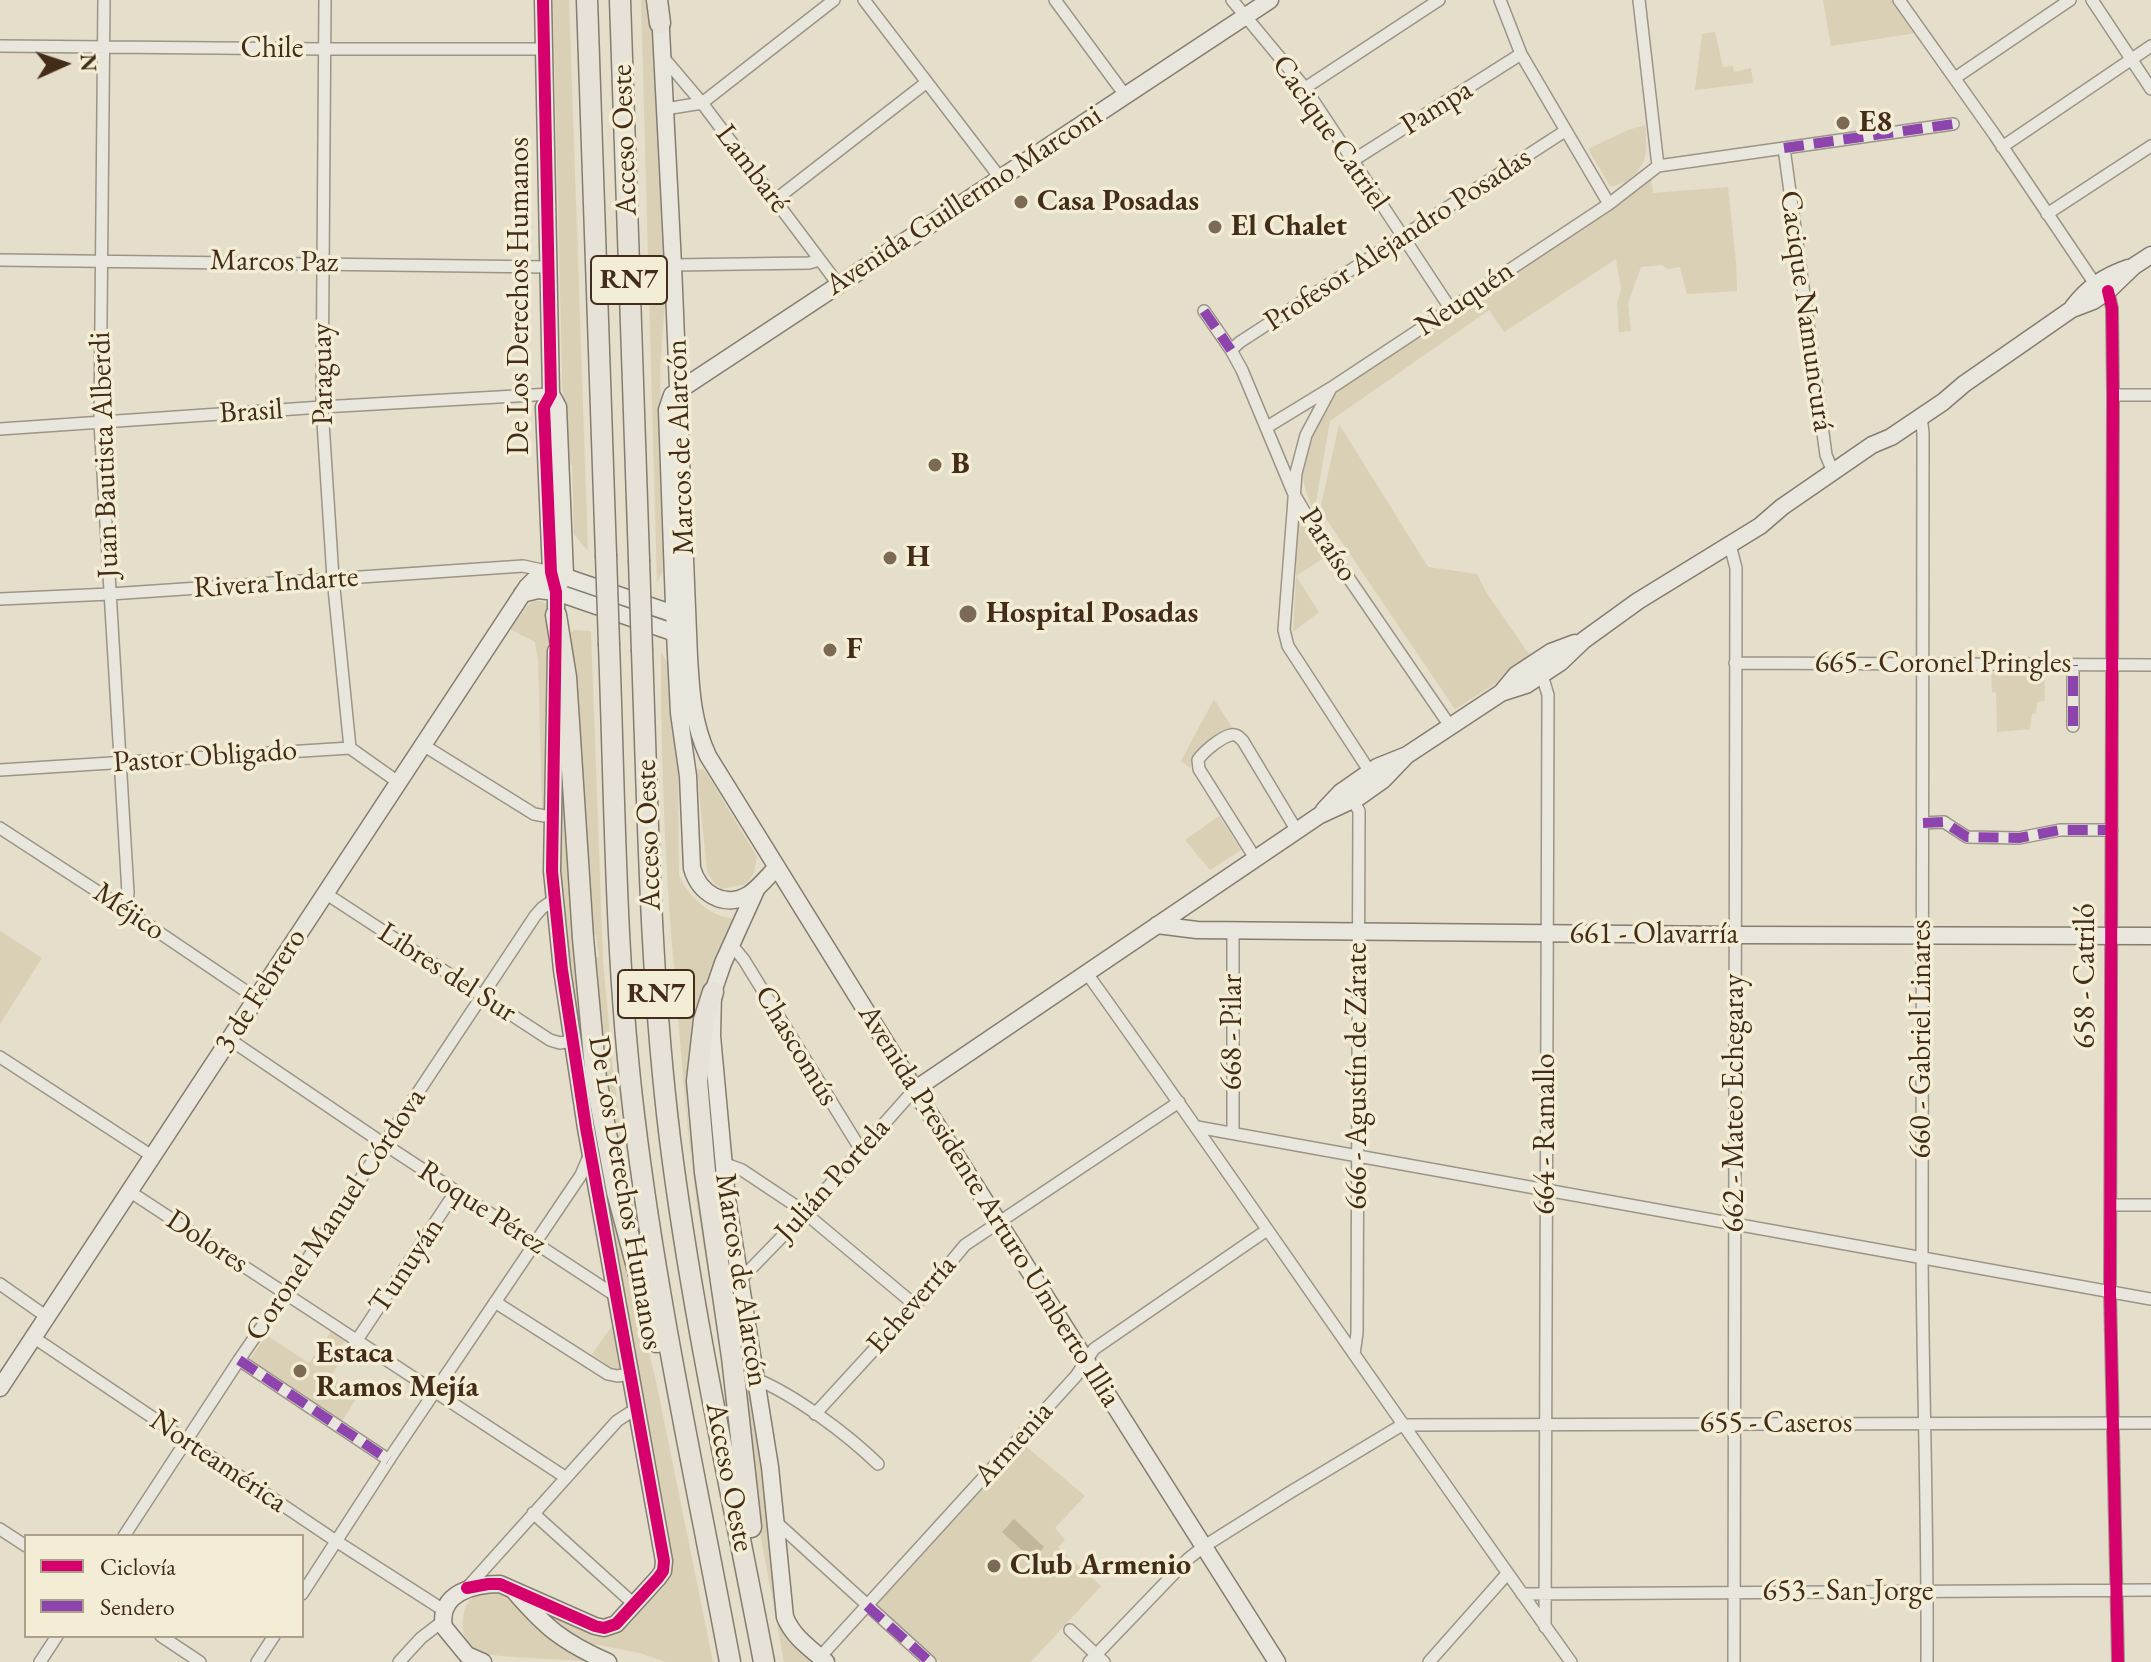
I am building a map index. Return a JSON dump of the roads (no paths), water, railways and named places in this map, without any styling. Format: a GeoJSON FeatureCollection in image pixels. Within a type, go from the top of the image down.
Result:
{"type":"FeatureCollection","features":[{"type":"Feature","properties":{"kind":"highway","name":"Acceso Oeste"},"geometry":{"type":"LineString","coordinates":[[587,0],[621,967],[634,1113],[662,1301],[730,1662]]}},
{"type":"Feature","properties":{"kind":"highway","name":"Acceso Oeste"},"geometry":{"type":"LineString","coordinates":[[620,0],[654,959],[669,1125],[691,1274],[765,1662]]}},
{"type":"Feature","properties":{"kind":"highway"},"geometry":{"type":"LineString","coordinates":[[659,0],[660,23]]}},
{"type":"Feature","properties":{"kind":"highway"},"geometry":{"type":"LineString","coordinates":[[556,615],[566,677],[583,938],[596,1079],[630,1244],[698,1489]]}},
{"type":"Feature","properties":{"kind":"highway"},"geometry":{"type":"LineString","coordinates":[[713,992],[704,1020],[697,1081],[705,1172],[732,1357],[765,1662]]}},
{"type":"Feature","properties":{"kind":"main road","name":"De Los Derechos Humanos"},"geometry":{"type":"LineString","coordinates":[[467,1588],[500,1584],[604,1628],[616,1624],[635,1605],[663,1571],[664,1561],[590,1153],[572,1041],[552,871],[558,407],[551,394],[543,0]]}},
{"type":"Feature","properties":{"kind":"main road","name":"Avenida Guillermo Marconi"},"geometry":{"type":"LineString","coordinates":[[667,410],[672,395],[678,390],[1270,0]]}},
{"type":"Feature","properties":{"kind":"main road","name":"Marcos de Alarcón"},"geometry":{"type":"LineString","coordinates":[[660,23],[678,390],[679,713],[688,776],[693,872],[703,889],[724,900],[739,899],[756,889],[777,867]]}},
{"type":"Feature","properties":{"kind":"main road"},"geometry":{"type":"LineString","coordinates":[[1320,815],[1341,792],[1370,772],[1407,755],[1501,693],[1526,685],[1542,675],[1638,601],[1760,526],[1782,507],[1872,445],[1891,437],[1943,402],[2072,309],[2083,294],[2101,288],[2110,274],[2134,266],[2151,255]]}},
{"type":"Feature","properties":{"kind":"main road"},"geometry":{"type":"LineString","coordinates":[[1872,445],[1888,428],[1933,398],[1964,384]]}},
{"type":"Feature","properties":{"kind":"main road","name":"Marcos de Alarcón"},"geometry":{"type":"LineString","coordinates":[[667,410],[681,625],[692,709],[705,748]]}},
{"type":"Feature","properties":{"kind":"main road"},"geometry":{"type":"LineString","coordinates":[[1692,566],[1720,539],[1752,519],[1782,507]]}},
{"type":"Feature","properties":{"kind":"main road"},"geometry":{"type":"LineString","coordinates":[[558,573],[681,625]]}},
{"type":"Feature","properties":{"kind":"main road","name":"3 de Febrero"},"geometry":{"type":"LineString","coordinates":[[0,1388],[522,594],[534,580],[558,573]]}},
{"type":"Feature","properties":{"kind":"main road"},"geometry":{"type":"LineString","coordinates":[[522,594],[538,590],[556,592],[681,625]]}},
{"type":"Feature","properties":{"kind":"main road"},"geometry":{"type":"LineString","coordinates":[[1501,693],[1516,675],[1551,652],[1584,640]]}},
{"type":"Feature","properties":{"kind":"main road","name":"Avenida Presidente Arturo Umberto Illia"},"geometry":{"type":"LineString","coordinates":[[705,748],[914,1090],[1203,1547],[1270,1659]]}},
{"type":"Feature","properties":{"kind":"main road"},"geometry":{"type":"LineString","coordinates":[[1320,815],[1353,800],[1383,780],[1407,755]]}},
{"type":"Feature","properties":{"kind":"main road","name":"Julián Portela"},"geometry":{"type":"LineString","coordinates":[[914,1090],[1320,815]]}},
{"type":"Feature","properties":{"kind":"main road","name":"Marcos de Alarcón"},"geometry":{"type":"LineString","coordinates":[[756,889],[713,992],[712,1036],[723,1163],[770,1467],[785,1617],[795,1636],[823,1660]]}},
{"type":"Feature","properties":{"kind":"main road","name":"661 - Olavarría"},"geometry":{"type":"LineString","coordinates":[[1157,925],[1233,931],[2151,936]]}},
{"type":"Feature","properties":{"kind":"main road"},"geometry":{"type":"LineString","coordinates":[[444,1616],[457,1595],[467,1588]]}},
{"type":"Feature","properties":{"kind":"main road"},"geometry":{"type":"LineString","coordinates":[[512,1588],[554,1633],[608,1662]]}},
{"type":"Feature","properties":{"kind":"main road","name":"Norteamérica"},"geometry":{"type":"LineString","coordinates":[[444,1616],[448,1634],[469,1658]]}},
{"type":"Feature","properties":{"kind":"main road"},"geometry":{"type":"LineString","coordinates":[[469,1658],[483,1662]]}},
{"type":"Feature","properties":{"kind":"street","name":"Juan Bautista Alberdi"},"geometry":{"type":"LineString","coordinates":[[104,0],[100,423],[128,893],[126,910]]}},
{"type":"Feature","properties":{"kind":"street","name":"Paraguay"},"geometry":{"type":"LineString","coordinates":[[325,0],[322,407],[333,578],[350,748]]}},
{"type":"Feature","properties":{"kind":"street"},"geometry":{"type":"LineString","coordinates":[[665,109],[702,103],[834,0]]}},
{"type":"Feature","properties":{"kind":"street"},"geometry":{"type":"LineString","coordinates":[[864,0],[1001,179]]}},
{"type":"Feature","properties":{"kind":"street"},"geometry":{"type":"LineString","coordinates":[[1055,0],[1125,95]]}},
{"type":"Feature","properties":{"kind":"street","name":"Cacique Catriel"},"geometry":{"type":"LineString","coordinates":[[1232,0],[1305,88],[1450,308]]}},
{"type":"Feature","properties":{"kind":"street"},"geometry":{"type":"LineString","coordinates":[[1305,88],[1439,0]]}},
{"type":"Feature","properties":{"kind":"street"},"geometry":{"type":"LineString","coordinates":[[1500,0],[1521,54],[1609,204]]}},
{"type":"Feature","properties":{"kind":"street"},"geometry":{"type":"LineString","coordinates":[[1639,0],[1658,166],[1953,124]]}},
{"type":"Feature","properties":{"kind":"street"},"geometry":{"type":"LineString","coordinates":[[1955,78],[2070,0]]}},
{"type":"Feature","properties":{"kind":"street"},"geometry":{"type":"LineString","coordinates":[[2092,0],[2151,89]]}},
{"type":"Feature","properties":{"kind":"street"},"geometry":{"type":"LineString","coordinates":[[1905,2],[2047,214],[2101,288]]}},
{"type":"Feature","properties":{"kind":"street","name":"Chile"},"geometry":{"type":"LineString","coordinates":[[0,46],[544,49]]}},
{"type":"Feature","properties":{"kind":"street"},"geometry":{"type":"LineString","coordinates":[[2002,147],[2151,46]]}},
{"type":"Feature","properties":{"kind":"street","name":"Pampa"},"geometry":{"type":"LineString","coordinates":[[1352,161],[1521,54]]}},
{"type":"Feature","properties":{"kind":"street","name":"Lambaré"},"geometry":{"type":"LineString","coordinates":[[662,56],[702,103],[838,284]]}},
{"type":"Feature","properties":{"kind":"street"},"geometry":{"type":"LineString","coordinates":[[775,200],[927,82]]}},
{"type":"Feature","properties":{"kind":"street","name":"Profesor Alejandro Posadas"},"geometry":{"type":"LineString","coordinates":[[1231,350],[1565,131]]}},
{"type":"Feature","properties":{"kind":"street"},"geometry":{"type":"LineString","coordinates":[[2047,214],[2151,146]]}},
{"type":"Feature","properties":{"kind":"street","name":"Cacique Namuncurá"},"geometry":{"type":"LineString","coordinates":[[1784,148],[1826,455],[1833,472]]}},
{"type":"Feature","properties":{"kind":"street","name":"Neuquén"},"geometry":{"type":"LineString","coordinates":[[1267,427],[1609,204],[1658,166]]}},
{"type":"Feature","properties":{"kind":"street","name":"Marcos Paz"},"geometry":{"type":"LineString","coordinates":[[0,260],[547,267]]}},
{"type":"Feature","properties":{"kind":"street"},"geometry":{"type":"LineString","coordinates":[[673,265],[809,263],[819,260]]}},
{"type":"Feature","properties":{"kind":"street","name":"658 - Catriló"},"geometry":{"type":"LineString","coordinates":[[2101,288],[2112,308],[2110,1292],[2118,1662]]}},
{"type":"Feature","properties":{"kind":"street","name":"Paraíso"},"geometry":{"type":"LineString","coordinates":[[1204,311],[1231,350],[1293,492],[1311,523],[1450,726]]}},
{"type":"Feature","properties":{"kind":"street"},"geometry":{"type":"LineString","coordinates":[[1331,388],[1306,435],[1296,473],[1284,630],[1288,646],[1370,772]]}},
{"type":"Feature","properties":{"kind":"street","name":"Brasil"},"geometry":{"type":"LineString","coordinates":[[0,429],[551,394]]}},
{"type":"Feature","properties":{"kind":"street"},"geometry":{"type":"LineString","coordinates":[[2113,395],[2151,395]]}},
{"type":"Feature","properties":{"kind":"street","name":"660 - Gabriel Linares"},"geometry":{"type":"LineString","coordinates":[[1921,416],[1924,448],[1922,1259],[1927,1662]]}},
{"type":"Feature","properties":{"kind":"street","name":"662 - Mateo Echegaray"},"geometry":{"type":"LineString","coordinates":[[1730,545],[1736,568],[1734,1662]]}},
{"type":"Feature","properties":{"kind":"street","name":"Rivera Indarte"},"geometry":{"type":"LineString","coordinates":[[0,599],[523,566],[558,573]]}},
{"type":"Feature","properties":{"kind":"street","name":"665 - Coronel Pringles"},"geometry":{"type":"LineString","coordinates":[[1735,663],[2151,665]]}},
{"type":"Feature","properties":{"kind":"street"},"geometry":{"type":"LineString","coordinates":[[2073,665],[2073,726]]}},
{"type":"Feature","properties":{"kind":"street","name":"664 - Ramallo"},"geometry":{"type":"LineString","coordinates":[[1542,675],[1548,695],[1545,1627]]}},
{"type":"Feature","properties":{"kind":"street"},"geometry":{"type":"LineString","coordinates":[[1255,858],[1199,769],[1198,760],[1208,749],[1230,735],[1236,735],[1243,741],[1297,831]]}},
{"type":"Feature","properties":{"kind":"street"},"geometry":{"type":"LineString","coordinates":[[423,745],[534,814],[553,814]]}},
{"type":"Feature","properties":{"kind":"street"},"geometry":{"type":"LineString","coordinates":[[350,748],[398,782]]}},
{"type":"Feature","properties":{"kind":"street","name":"Pastor Obligado"},"geometry":{"type":"LineString","coordinates":[[0,770],[350,748]]}},
{"type":"Feature","properties":{"kind":"street","name":"666 - Agustín de Zárate"},"geometry":{"type":"LineString","coordinates":[[1353,800],[1359,811],[1357,1333],[1354,1354]]}},
{"type":"Feature","properties":{"kind":"street"},"geometry":{"type":"LineString","coordinates":[[1923,823],[1944,822],[1967,837],[2019,838],[2060,830],[2112,830]]}},
{"type":"Feature","properties":{"kind":"street","name":"Méjico"},"geometry":{"type":"LineString","coordinates":[[0,828],[256,998]]}},
{"type":"Feature","properties":{"kind":"street","name":"Libres del Sur"},"geometry":{"type":"LineString","coordinates":[[325,893],[550,1040],[560,1043],[572,1041]]}},
{"type":"Feature","properties":{"kind":"street","name":"Coronel Manuel Córdova"},"geometry":{"type":"LineString","coordinates":[[125,1534],[535,916],[555,899]]}},
{"type":"Feature","properties":{"kind":"street","name":"668 - Pilar"},"geometry":{"type":"LineString","coordinates":[[1233,931],[1233,1133]]}},
{"type":"Feature","properties":{"kind":"street","name":"Chascomús"},"geometry":{"type":"LineString","coordinates":[[731,944],[744,960],[861,1150]]}},
{"type":"Feature","properties":{"kind":"street"},"geometry":{"type":"LineString","coordinates":[[1086,972],[1571,1662]]}},
{"type":"Feature","properties":{"kind":"street","name":"Roque Pérez"},"geometry":{"type":"LineString","coordinates":[[229,1039],[616,1296]]}},
{"type":"Feature","properties":{"kind":"street"},"geometry":{"type":"LineString","coordinates":[[0,1057],[152,1156]]}},
{"type":"Feature","properties":{"kind":"street","name":"Julián Portela"},"geometry":{"type":"LineString","coordinates":[[740,1280],[805,1213],[914,1090]]}},
{"type":"Feature","properties":{"kind":"street","name":"Echeverría"},"geometry":{"type":"LineString","coordinates":[[815,1414],[915,1305],[965,1245],[1179,1102]]}},
{"type":"Feature","properties":{"kind":"street"},"geometry":{"type":"LineString","coordinates":[[1197,1127],[2151,1299]]}},
{"type":"Feature","properties":{"kind":"street"},"geometry":{"type":"LineString","coordinates":[[304,1591],[581,1175],[590,1153]]}},
{"type":"Feature","properties":{"kind":"street"},"geometry":{"type":"LineString","coordinates":[[723,1163],[742,1170],[805,1213],[915,1305]]}},
{"type":"Feature","properties":{"kind":"street","name":"Dolores"},"geometry":{"type":"LineString","coordinates":[[129,1191],[565,1477]]}},
{"type":"Feature","properties":{"kind":"street","name":"Tunuyán"},"geometry":{"type":"LineString","coordinates":[[357,1340],[456,1191]]}},
{"type":"Feature","properties":{"kind":"street"},"geometry":{"type":"LineString","coordinates":[[2111,1205],[2151,1205]]}},
{"type":"Feature","properties":{"kind":"street","name":"Armenia"},"geometry":{"type":"LineString","coordinates":[[823,1660],[867,1606],[1076,1376],[1094,1349],[1267,1230]]}},
{"type":"Feature","properties":{"kind":"street"},"geometry":{"type":"LineString","coordinates":[[0,1284],[47,1317]]}},
{"type":"Feature","properties":{"kind":"street"},"geometry":{"type":"LineString","coordinates":[[495,1302],[608,1374],[631,1374]]}},
{"type":"Feature","properties":{"kind":"street","name":"Norteamérica"},"geometry":{"type":"LineString","coordinates":[[33,1337],[444,1616]]}},
{"type":"Feature","properties":{"kind":"street"},"geometry":{"type":"LineString","coordinates":[[239,1360],[389,1460]]}},
{"type":"Feature","properties":{"kind":"street"},"geometry":{"type":"LineString","coordinates":[[756,1379],[815,1414],[855,1442],[878,1464]]}},
{"type":"Feature","properties":{"kind":"street"},"geometry":{"type":"LineString","coordinates":[[467,1588],[617,1421],[637,1408]]}},
{"type":"Feature","properties":{"kind":"street","name":"655 - Caseros"},"geometry":{"type":"LineString","coordinates":[[1402,1425],[2151,1423]]}},
{"type":"Feature","properties":{"kind":"street"},"geometry":{"type":"LineString","coordinates":[[1070,1630],[1096,1660],[1188,1559],[1203,1547],[1402,1425]]}},
{"type":"Feature","properties":{"kind":"street"},"geometry":{"type":"LineString","coordinates":[[533,1513],[635,1605]]}},
{"type":"Feature","properties":{"kind":"street"},"geometry":{"type":"LineString","coordinates":[[776,1522],[930,1662]]}},
{"type":"Feature","properties":{"kind":"street"},"geometry":{"type":"LineString","coordinates":[[0,1529],[24,1545]]}},
{"type":"Feature","properties":{"kind":"street"},"geometry":{"type":"LineString","coordinates":[[1429,1662],[1507,1574]]}},
{"type":"Feature","properties":{"kind":"street","name":"653 - San Jorge"},"geometry":{"type":"LineString","coordinates":[[1545,1594],[2151,1590]]}},
{"type":"Feature","properties":{"kind":"street"},"geometry":{"type":"LineString","coordinates":[[1522,1594],[1545,1594]]}},
{"type":"Feature","properties":{"kind":"street"},"geometry":{"type":"LineString","coordinates":[[399,1662],[444,1616]]}},
{"type":"Feature","properties":{"kind":"street"},"geometry":{"type":"LineString","coordinates":[[40,1662],[56,1638]]}},
{"type":"Feature","properties":{"kind":"street"},"geometry":{"type":"LineString","coordinates":[[164,1638],[200,1662]]}},
{"type":"Feature","properties":{"kind":"street"},"geometry":{"type":"LineString","coordinates":[[257,1662],[273,1638]]}},
{"type":"Feature","properties":{"kind":"place","name":"E8"},"geometry":{"type":"Point","coordinates":[1843,123]}},
{"type":"Feature","properties":{"kind":"place","name":"Casa Posadas"},"geometry":{"type":"Point","coordinates":[1021,202]}},
{"type":"Feature","properties":{"kind":"place","name":"El Chalet"},"geometry":{"type":"Point","coordinates":[1215,227]}},
{"type":"Feature","properties":{"kind":"place","name":"B"},"geometry":{"type":"Point","coordinates":[935,465]}},
{"type":"Feature","properties":{"kind":"place","name":"H"},"geometry":{"type":"Point","coordinates":[890,558]}},
{"type":"Feature","properties":{"kind":"place","name":"Hospital Posadas"},"geometry":{"type":"Point","coordinates":[968,614]}},
{"type":"Feature","properties":{"kind":"place","name":"F"},"geometry":{"type":"Point","coordinates":[830,650]}},
{"type":"Feature","properties":{"kind":"place","name":"Estaca Ramos Mejía"},"geometry":{"type":"Point","coordinates":[300,1371]}},
{"type":"Feature","properties":{"kind":"place","name":"Club Armenio"},"geometry":{"type":"Point","coordinates":[994,1566]}}]}
